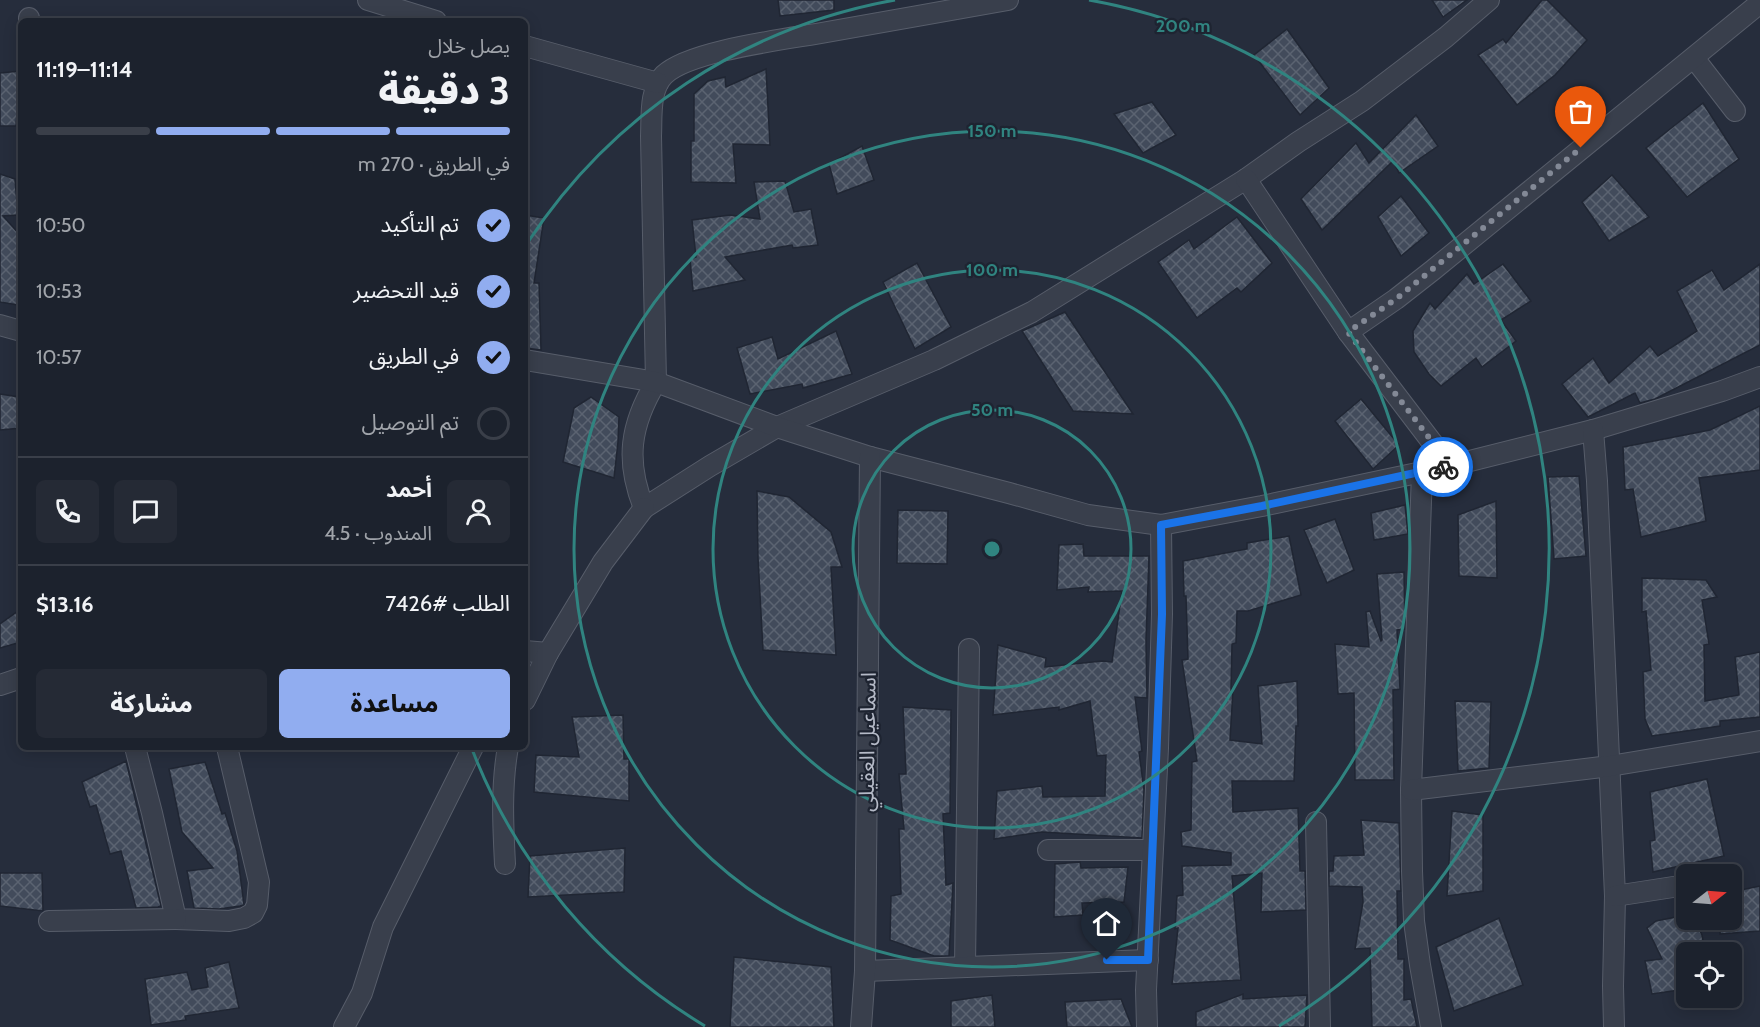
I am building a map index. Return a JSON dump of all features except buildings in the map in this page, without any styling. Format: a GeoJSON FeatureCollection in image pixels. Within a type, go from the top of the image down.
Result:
{"type":"FeatureCollection","features":[{"type":"Feature","properties":{"kind":"street"},"geometry":{"type":"LineString","coordinates":[[368,0],[426,18]]}},
{"type":"Feature","properties":{"kind":"street"},"geometry":{"type":"LineString","coordinates":[[644,508],[635,482],[632,452],[642,409],[656,382],[651,136],[653,98],[658,82],[674,68],[689,60],[736,48],[1008,0]]}},
{"type":"Feature","properties":{"kind":"street"},"geometry":{"type":"LineString","coordinates":[[528,691],[548,653],[603,562],[644,508],[777,427],[934,360],[1032,312],[1246,179],[1362,101],[1490,0]]}},
{"type":"Feature","properties":{"kind":"street"},"geometry":{"type":"LineString","coordinates":[[1348,332],[1424,277],[1760,3]]}},
{"type":"Feature","properties":{"kind":"street"},"geometry":{"type":"LineString","coordinates":[[528,47],[658,82]]}},
{"type":"Feature","properties":{"kind":"street"},"geometry":{"type":"LineString","coordinates":[[1694,58],[1735,111]]}},
{"type":"Feature","properties":{"kind":"street"},"geometry":{"type":"LineString","coordinates":[[1246,179],[1348,332],[1450,465]]}},
{"type":"Feature","properties":{"kind":"street"},"geometry":{"type":"LineString","coordinates":[[0,325],[18,330]]}},
{"type":"Feature","properties":{"kind":"street"},"geometry":{"type":"LineString","coordinates":[[528,360],[656,382],[777,427],[870,457],[1088,515],[1161,525],[1422,472],[1593,430],[1760,378]]}},
{"type":"Feature","properties":{"kind":"street"},"geometry":{"type":"LineString","coordinates":[[1593,430],[1615,897],[1614,1027]]}},
{"type":"Feature","properties":{"kind":"street","name":"اسماعيل العقيلي"},"geometry":{"type":"LineString","coordinates":[[861,1027],[865,971],[870,457]]}},
{"type":"Feature","properties":{"kind":"street"},"geometry":{"type":"LineString","coordinates":[[1422,472],[1411,790],[1414,921],[1431,1027]]}},
{"type":"Feature","properties":{"kind":"street"},"geometry":{"type":"LineString","coordinates":[[1147,1027],[1162,614],[1161,525]]}},
{"type":"Feature","properties":{"kind":"street"},"geometry":{"type":"LineString","coordinates":[[965,967],[969,649]]}},
{"type":"Feature","properties":{"kind":"street"},"geometry":{"type":"LineString","coordinates":[[528,651],[548,653]]}},
{"type":"Feature","properties":{"kind":"street"},"geometry":{"type":"LineString","coordinates":[[0,685],[18,679]]}},
{"type":"Feature","properties":{"kind":"street"},"geometry":{"type":"LineString","coordinates":[[1411,790],[1610,766],[1760,741]]}},
{"type":"Feature","properties":{"kind":"street"},"geometry":{"type":"LineString","coordinates":[[136,750],[176,919]]}},
{"type":"Feature","properties":{"kind":"street"},"geometry":{"type":"LineString","coordinates":[[50,921],[176,919],[229,921],[244,918],[253,913],[257,905],[259,882],[228,750]]}},
{"type":"Feature","properties":{"kind":"street"},"geometry":{"type":"LineString","coordinates":[[344,1027],[365,985],[380,935],[472,750]]}},
{"type":"Feature","properties":{"kind":"street"},"geometry":{"type":"LineString","coordinates":[[505,864],[503,816],[504,774],[508,750]]}},
{"type":"Feature","properties":{"kind":"street"},"geometry":{"type":"LineString","coordinates":[[1316,822],[1320,1027]]}},
{"type":"Feature","properties":{"kind":"street"},"geometry":{"type":"LineString","coordinates":[[1048,850],[1152,850]]}},
{"type":"Feature","properties":{"kind":"street"},"geometry":{"type":"LineString","coordinates":[[1615,897],[1676,887]]}},
{"type":"Feature","properties":{"kind":"street"},"geometry":{"type":"LineString","coordinates":[[865,971],[1148,960]]}},
{"type":"Feature","properties":{"kind":"way so far"},"geometry":{"type":"LineString","coordinates":[[1443,467],[1450,465],[1348,332],[1433,270],[1581,148]]}},
{"type":"Feature","properties":{"kind":"route"},"geometry":{"type":"LineString","coordinates":[[1107,960],[1148,960],[1158,748],[1162,614],[1161,525],[1443,467]]}}]}
